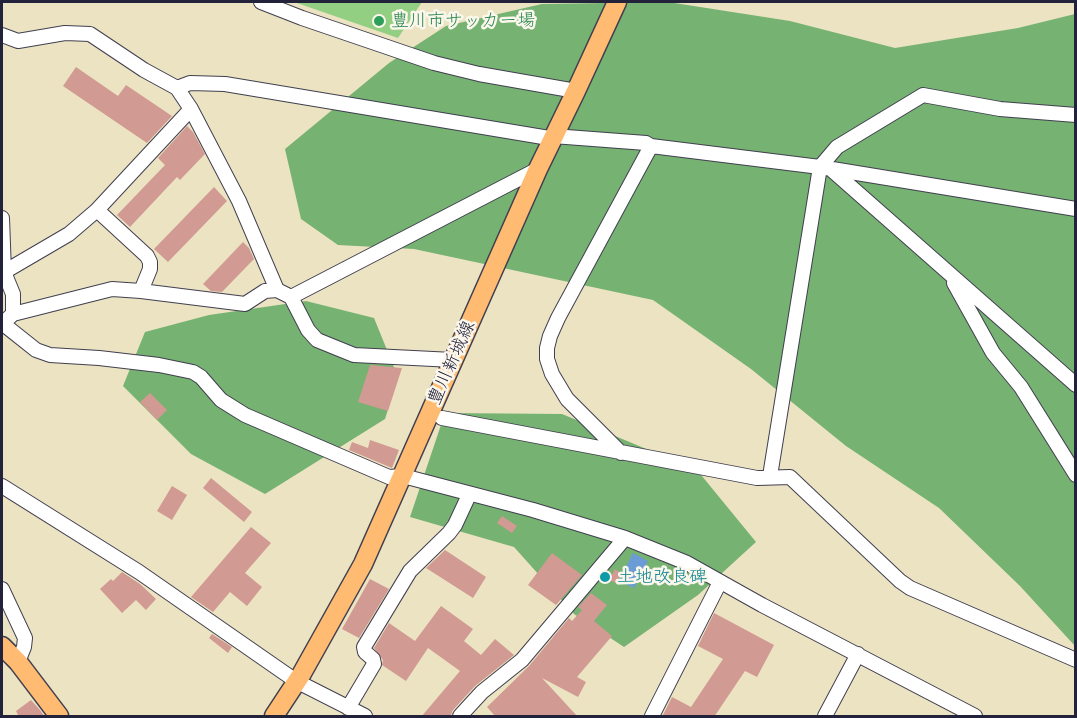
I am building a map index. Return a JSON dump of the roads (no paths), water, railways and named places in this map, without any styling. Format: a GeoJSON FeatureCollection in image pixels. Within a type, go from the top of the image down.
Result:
{"type":"FeatureCollection","features":[{"type":"Feature","properties":{"kind":"main road","name":"豊川新城線"},"geometry":{"type":"LineString","coordinates":[[274,717],[363,564],[538,169],[617,2]]}},
{"type":"Feature","properties":{"kind":"main road"},"geometry":{"type":"LineString","coordinates":[[2,646],[18,662],[59,717]]}},
{"type":"Feature","properties":{"kind":"street"},"geometry":{"type":"LineString","coordinates":[[261,2],[434,63],[479,74],[576,91]]}},
{"type":"Feature","properties":{"kind":"street"},"geometry":{"type":"LineString","coordinates":[[2,35],[18,41],[65,33],[90,34],[144,70],[177,88],[192,109],[239,201],[277,290]]}},
{"type":"Feature","properties":{"kind":"street"},"geometry":{"type":"LineString","coordinates":[[177,88],[190,83],[225,84],[549,138],[553,136],[646,143],[651,146],[827,169],[1076,209]]}},
{"type":"Feature","properties":{"kind":"street"},"geometry":{"type":"LineString","coordinates":[[770,476],[827,169],[837,147],[923,95],[1000,109],[1076,115]]}},
{"type":"Feature","properties":{"kind":"street"},"geometry":{"type":"LineString","coordinates":[[4,272],[69,234],[97,210],[192,109]]}},
{"type":"Feature","properties":{"kind":"street"},"geometry":{"type":"LineString","coordinates":[[621,453],[567,399],[552,374],[547,359],[547,348],[559,317],[651,146]]}},
{"type":"Feature","properties":{"kind":"street"},"geometry":{"type":"LineString","coordinates":[[291,297],[538,169]]}},
{"type":"Feature","properties":{"kind":"street"},"geometry":{"type":"LineString","coordinates":[[827,169],[1076,385]]}},
{"type":"Feature","properties":{"kind":"street"},"geometry":{"type":"LineString","coordinates":[[97,210],[147,256],[150,268],[141,291]]}},
{"type":"Feature","properties":{"kind":"street"},"geometry":{"type":"LineString","coordinates":[[2,218],[4,272],[13,294],[5,320]]}},
{"type":"Feature","properties":{"kind":"street"},"geometry":{"type":"LineString","coordinates":[[948,273],[993,353],[1021,387],[1076,475]]}},
{"type":"Feature","properties":{"kind":"street"},"geometry":{"type":"LineString","coordinates":[[5,320],[112,289],[245,304],[265,291],[277,290],[291,297],[308,330],[317,340],[354,355],[453,360]]}},
{"type":"Feature","properties":{"kind":"street"},"geometry":{"type":"LineString","coordinates":[[5,320],[36,350],[50,355],[159,365],[193,372],[201,377],[221,400],[245,415],[389,477],[403,476],[533,510],[625,538],[687,563],[975,717]]}},
{"type":"Feature","properties":{"kind":"street"},"geometry":{"type":"LineString","coordinates":[[1061,373],[1076,373]]}},
{"type":"Feature","properties":{"kind":"street"},"geometry":{"type":"LineString","coordinates":[[442,418],[757,478],[790,477],[900,582],[1076,660]]}},
{"type":"Feature","properties":{"kind":"street"},"geometry":{"type":"LineString","coordinates":[[2,486],[139,572],[296,681],[365,717]]}},
{"type":"Feature","properties":{"kind":"street"},"geometry":{"type":"LineString","coordinates":[[348,708],[374,664],[364,647],[410,571],[455,525],[469,495]]}},
{"type":"Feature","properties":{"kind":"street"},"geometry":{"type":"LineString","coordinates":[[460,717],[482,692],[522,660],[625,538]]}},
{"type":"Feature","properties":{"kind":"street"},"geometry":{"type":"LineString","coordinates":[[652,717],[720,582]]}},
{"type":"Feature","properties":{"kind":"street"},"geometry":{"type":"LineString","coordinates":[[2,589],[25,638],[18,662]]}},
{"type":"Feature","properties":{"kind":"street"},"geometry":{"type":"LineString","coordinates":[[825,717],[858,654]]}},
{"type":"Feature","properties":{"kind":"water"},"geometry":{"type":"Polygon","coordinates":[[[633,553],[648,561],[634,588],[619,581],[633,553]]]}},
{"type":"Feature","properties":{"kind":"place","name":"豊川市サッカー場"},"geometry":{"type":"Point","coordinates":[379,21]}},
{"type":"Feature","properties":{"kind":"place","name":"土地改良碑"},"geometry":{"type":"Point","coordinates":[605,577]}}]}
